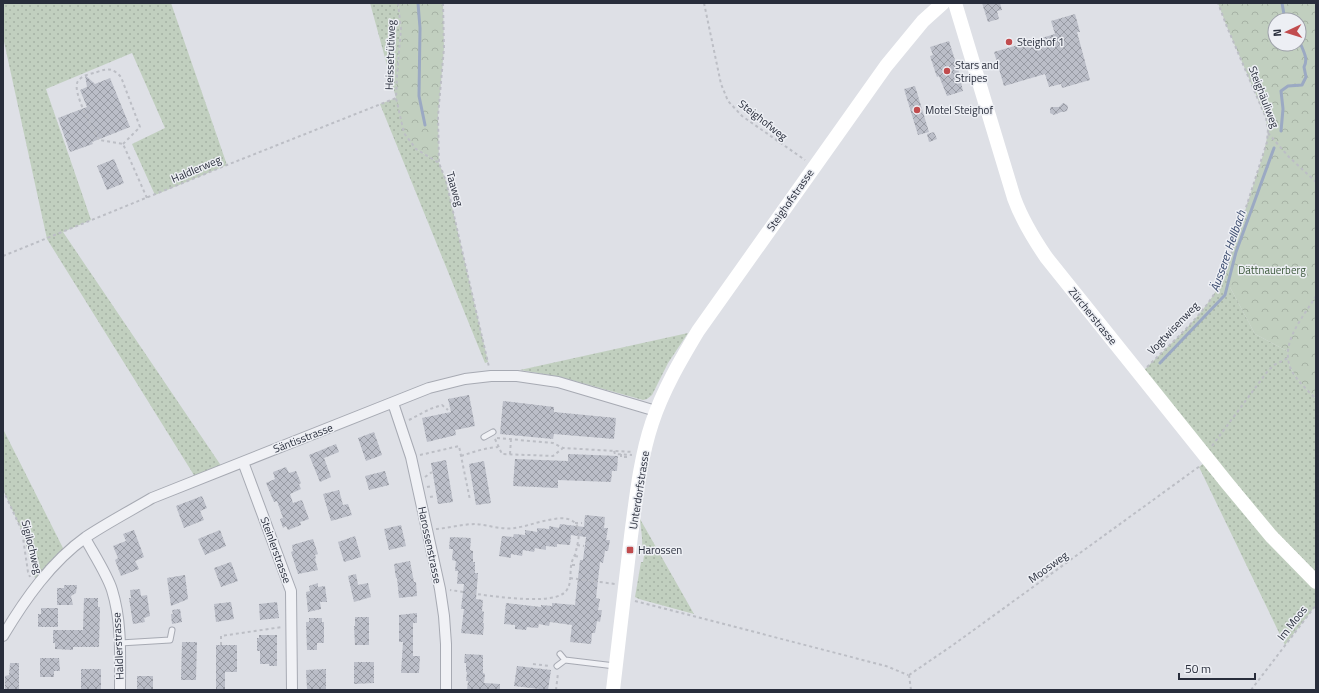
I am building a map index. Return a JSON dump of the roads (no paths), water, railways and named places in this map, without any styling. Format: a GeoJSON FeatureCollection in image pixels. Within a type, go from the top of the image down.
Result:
{"type":"FeatureCollection","features":[{"type":"Feature","properties":{"kind":"street","name":"Steighofstrasse"},"geometry":{"type":"LineString","coordinates":[[656,411],[675,368],[698,331],[896,53],[923,21],[943,3]]}},
{"type":"Feature","properties":{"kind":"street","name":"Zürcherstrasse"},"geometry":{"type":"LineString","coordinates":[[955,3],[1009,184],[1026,226],[1046,257],[1206,458],[1266,530],[1316,582]]}},
{"type":"Feature","properties":{"kind":"street","name":"Säntisstrasse"},"geometry":{"type":"LineString","coordinates":[[3,636],[17,612],[37,585],[66,554],[85,538],[116,518],[152,498],[429,388],[465,379],[491,376],[517,376],[558,382],[656,411]]}},
{"type":"Feature","properties":{"kind":"street","name":"Harossenstrasse"},"geometry":{"type":"LineString","coordinates":[[393,403],[411,457],[442,601],[446,644],[446,690]]}},
{"type":"Feature","properties":{"kind":"street","name":"Unterdorfstrasse"},"geometry":{"type":"LineString","coordinates":[[613,690],[637,490],[644,453],[651,424],[656,411]]}},
{"type":"Feature","properties":{"kind":"street","name":"Steinlerstrasse"},"geometry":{"type":"LineString","coordinates":[[243,462],[291,592],[292,690]]}},
{"type":"Feature","properties":{"kind":"street","name":"Haldlerstrasse"},"geometry":{"type":"LineString","coordinates":[[85,538],[111,588],[118,616],[120,643],[120,690]]}},
{"type":"Feature","properties":{"kind":"lane"},"geometry":{"type":"LineString","coordinates":[[484,437],[493,432]]}},
{"type":"Feature","properties":{"kind":"lane"},"geometry":{"type":"LineString","coordinates":[[120,643],[170,640],[172,630]]}},
{"type":"Feature","properties":{"kind":"lane"},"geometry":{"type":"LineString","coordinates":[[560,654],[565,660],[616,666]]}},
{"type":"Feature","properties":{"kind":"lane"},"geometry":{"type":"LineString","coordinates":[[557,666],[565,660]]}},
{"type":"Feature","properties":{"kind":"waterway"},"geometry":{"type":"LineString","coordinates":[[418,3],[420,28],[419,96],[425,125]]}},
{"type":"Feature","properties":{"kind":"waterway","name":"Äusserer Hellbach"},"geometry":{"type":"LineString","coordinates":[[1282,3],[1284,12]]}},
{"type":"Feature","properties":{"kind":"waterway","name":"Äusserer Hellbach"},"geometry":{"type":"LineString","coordinates":[[1281,131],[1283,109],[1281,91],[1288,86],[1302,85],[1306,77],[1304,67],[1306,60],[1303,52]]}},
{"type":"Feature","properties":{"kind":"waterway","name":"Äusserer Hellbach"},"geometry":{"type":"LineString","coordinates":[[1160,363],[1225,295],[1236,252],[1274,148]]}},
{"type":"Feature","properties":{"kind":"place","name":"Steighof 1"},"geometry":{"type":"Point","coordinates":[1009,42]}},
{"type":"Feature","properties":{"kind":"place","name":"Stars and Stripes"},"geometry":{"type":"Point","coordinates":[947,71]}},
{"type":"Feature","properties":{"kind":"place","name":"Motel Steighof"},"geometry":{"type":"Point","coordinates":[917,110]}},
{"type":"Feature","properties":{"kind":"place","name":"Harossen"},"geometry":{"type":"Point","coordinates":[630,550]}},
{"type":"Feature","properties":{"kind":"park label","name":"Dättnauerberg"},"geometry":{"type":"Point","coordinates":[1272,270]}}]}
